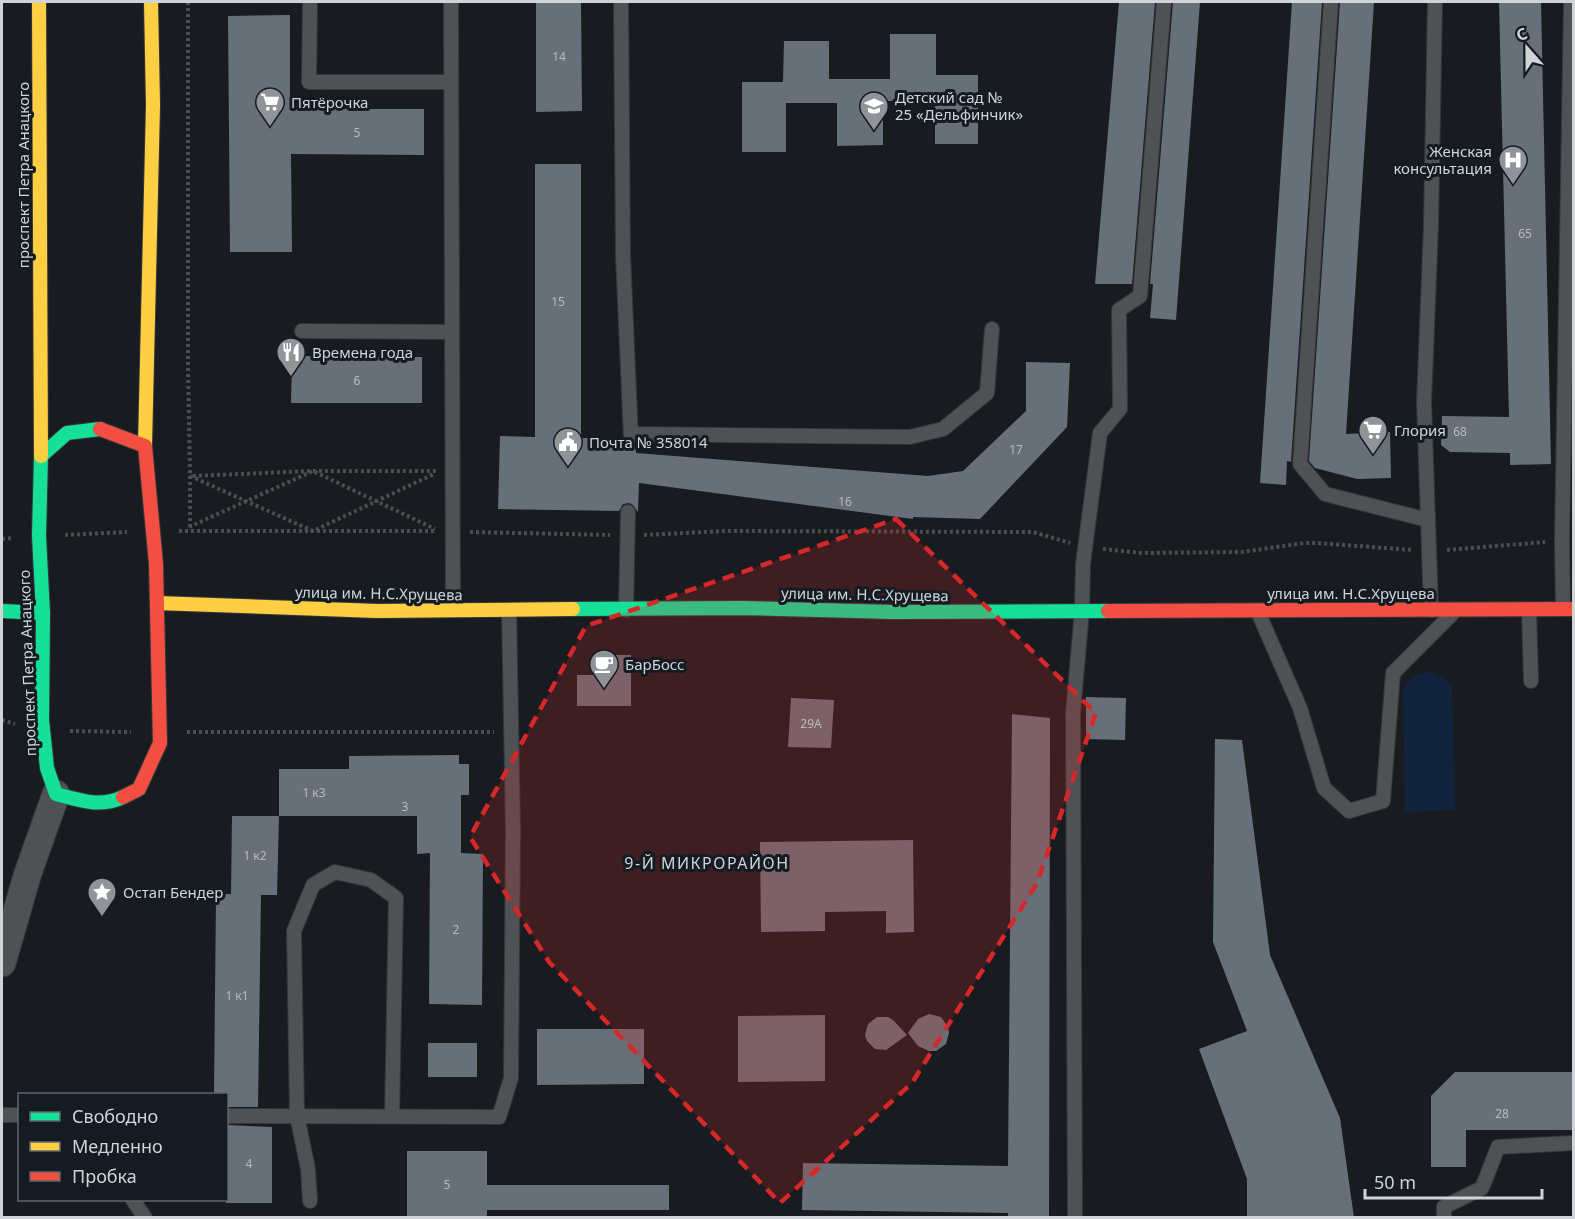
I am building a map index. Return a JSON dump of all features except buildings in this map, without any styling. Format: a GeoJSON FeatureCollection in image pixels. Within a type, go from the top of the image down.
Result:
{"type":"FeatureCollection","features":[{"type":"Feature","properties":{"kind":"main road","name":"проспект Петра Анацкого"},"geometry":{"type":"LineString","coordinates":[[39,2],[41,456],[39,536],[43,613],[44,731],[47,768],[56,794]]}},
{"type":"Feature","properties":{"kind":"main road"},"geometry":{"type":"LineString","coordinates":[[56,794],[92,803],[115,801],[139,789],[160,743],[154,531],[146,446],[153,105],[151,2]]}},
{"type":"Feature","properties":{"kind":"main road"},"geometry":{"type":"LineString","coordinates":[[41,456],[67,433],[100,429],[146,446]]}},
{"type":"Feature","properties":{"kind":"main road","name":"улица им. Н.С.Хрущева"},"geometry":{"type":"LineString","coordinates":[[157,603],[377,611],[743,608],[893,612],[1568,609]]}},
{"type":"Feature","properties":{"kind":"main road"},"geometry":{"type":"LineString","coordinates":[[2,611],[43,613]]}},
{"type":"Feature","properties":{"kind":"street"},"geometry":{"type":"LineString","coordinates":[[2,963],[27,876],[56,794]]}},
{"type":"Feature","properties":{"kind":"street"},"geometry":{"type":"LineString","coordinates":[[2,885],[27,876]]}},
{"type":"Feature","properties":{"kind":"lane"},"geometry":{"type":"LineString","coordinates":[[310,2],[309,82],[452,82]]}},
{"type":"Feature","properties":{"kind":"lane"},"geometry":{"type":"LineString","coordinates":[[452,2],[453,610]]}},
{"type":"Feature","properties":{"kind":"lane"},"geometry":{"type":"LineString","coordinates":[[621,2],[623,255],[631,437],[910,437],[943,429],[987,393],[992,328]]}},
{"type":"Feature","properties":{"kind":"lane"},"geometry":{"type":"LineString","coordinates":[[1075,1218],[1073,712],[1086,548],[1100,432],[1120,409],[1119,310],[1140,296],[1164,2]]}},
{"type":"Feature","properties":{"kind":"lane"},"geometry":{"type":"LineString","coordinates":[[1331,2],[1300,464],[1325,494],[1428,520]]}},
{"type":"Feature","properties":{"kind":"lane"},"geometry":{"type":"LineString","coordinates":[[1431,610],[1424,402],[1431,225],[1435,2]]}},
{"type":"Feature","properties":{"kind":"lane"},"geometry":{"type":"LineString","coordinates":[[1568,609],[1562,541],[1570,419],[1571,2]]}},
{"type":"Feature","properties":{"kind":"lane"},"geometry":{"type":"LineString","coordinates":[[302,331],[452,332]]}},
{"type":"Feature","properties":{"kind":"lane"},"geometry":{"type":"LineString","coordinates":[[626,610],[628,512]]}},
{"type":"Feature","properties":{"kind":"lane"},"geometry":{"type":"LineString","coordinates":[[228,1116],[499,1117],[511,1078],[513,830],[509,610]]}},
{"type":"Feature","properties":{"kind":"lane"},"geometry":{"type":"LineString","coordinates":[[1257,610],[1300,708],[1324,788],[1349,811],[1383,801],[1393,673],[1455,610]]}},
{"type":"Feature","properties":{"kind":"lane"},"geometry":{"type":"LineString","coordinates":[[1528,610],[1531,681]]}},
{"type":"Feature","properties":{"kind":"lane"},"geometry":{"type":"LineString","coordinates":[[310,1202],[308,1169],[297,1116],[294,931],[313,885],[335,872],[371,880],[396,898],[392,1116]]}},
{"type":"Feature","properties":{"kind":"lane"},"geometry":{"type":"LineString","coordinates":[[2,1115],[18,1115]]}},
{"type":"Feature","properties":{"kind":"lane"},"geometry":{"type":"LineString","coordinates":[[1444,1218],[1444,1208],[1482,1188],[1498,1147],[1574,1143]]}},
{"type":"Feature","properties":{"kind":"lane"},"geometry":{"type":"LineString","coordinates":[[134,1201],[146,1218]]}},
{"type":"Feature","properties":{"kind":"path"},"geometry":{"type":"LineString","coordinates":[[189,2],[190,527]]}},
{"type":"Feature","properties":{"kind":"path"},"geometry":{"type":"LineString","coordinates":[[190,476],[313,471],[440,471],[312,531]]}},
{"type":"Feature","properties":{"kind":"path"},"geometry":{"type":"LineString","coordinates":[[2,539],[154,531],[180,531],[312,531],[441,531],[313,471],[180,531]]}},
{"type":"Feature","properties":{"kind":"path"},"geometry":{"type":"LineString","coordinates":[[190,476],[312,531]]}},
{"type":"Feature","properties":{"kind":"path"},"geometry":{"type":"LineString","coordinates":[[452,531],[628,536],[724,531],[1033,532],[1086,548],[1142,553],[1242,552],[1304,543],[1429,551],[1562,541]]}},
{"type":"Feature","properties":{"kind":"path"},"geometry":{"type":"LineString","coordinates":[[2,720],[44,731],[512,732]]}},
{"type":"Feature","properties":{"kind":"highlighted area"},"geometry":{"type":"Polygon","coordinates":[[[896,519],[1096,713],[1037,883],[912,1083],[780,1203],[549,962],[470,837],[586,626],[896,519]]]}},
{"type":"Feature","properties":{"kind":"shaded area"},"geometry":{"type":"Polygon","coordinates":[[[1431,672],[1452,686],[1455,810],[1405,812],[1403,688],[1415,676],[1431,672]]]}},
{"type":"Feature","properties":{"kind":"traffic: fast"},"geometry":{"type":"LineString","coordinates":[[100,429],[67,433],[41,456],[39,536],[43,613],[42,720],[47,768],[56,794],[98,802],[123,797]]}},
{"type":"Feature","properties":{"kind":"traffic: fast"},"geometry":{"type":"LineString","coordinates":[[573,609],[743,608],[893,612],[1108,611]]}},
{"type":"Feature","properties":{"kind":"traffic: fast"},"geometry":{"type":"LineString","coordinates":[[2,611],[43,613]]}},
{"type":"Feature","properties":{"kind":"traffic: slow"},"geometry":{"type":"LineString","coordinates":[[39,2],[41,456]]}},
{"type":"Feature","properties":{"kind":"traffic: slow"},"geometry":{"type":"LineString","coordinates":[[145,446],[153,105],[151,2]]}},
{"type":"Feature","properties":{"kind":"traffic: slow"},"geometry":{"type":"LineString","coordinates":[[157,603],[377,611],[573,609]]}},
{"type":"Feature","properties":{"kind":"traffic: jam"},"geometry":{"type":"LineString","coordinates":[[100,429],[145,446],[156,564],[160,743],[139,789],[123,797]]}},
{"type":"Feature","properties":{"kind":"traffic: jam"},"geometry":{"type":"LineString","coordinates":[[1108,611],[1574,609]]}},
{"type":"Feature","properties":{"kind":"place","name":"Пятёрочка"},"geometry":{"type":"Point","coordinates":[270,128]}},
{"type":"Feature","properties":{"kind":"place","name":"Детский сад № 25 «Дельфинчик»"},"geometry":{"type":"Point","coordinates":[874,132]}},
{"type":"Feature","properties":{"kind":"place","name":"Женская консультация"},"geometry":{"type":"Point","coordinates":[1513,186]}},
{"type":"Feature","properties":{"kind":"place","name":"Времена года"},"geometry":{"type":"Point","coordinates":[291,378]}},
{"type":"Feature","properties":{"kind":"place","name":"Глория"},"geometry":{"type":"Point","coordinates":[1373,456]}},
{"type":"Feature","properties":{"kind":"place","name":"Почта № 358014"},"geometry":{"type":"Point","coordinates":[568,468]}},
{"type":"Feature","properties":{"kind":"place","name":"БарБосс"},"geometry":{"type":"Point","coordinates":[604,690]}},
{"type":"Feature","properties":{"kind":"place","name":"Остап Бендер"},"geometry":{"type":"Point","coordinates":[102,918]}},
{"type":"Feature","properties":{"kind":"district","name":"9-Й МИКРОРАЙОН"},"geometry":{"type":"Point","coordinates":[707,863]}}]}
